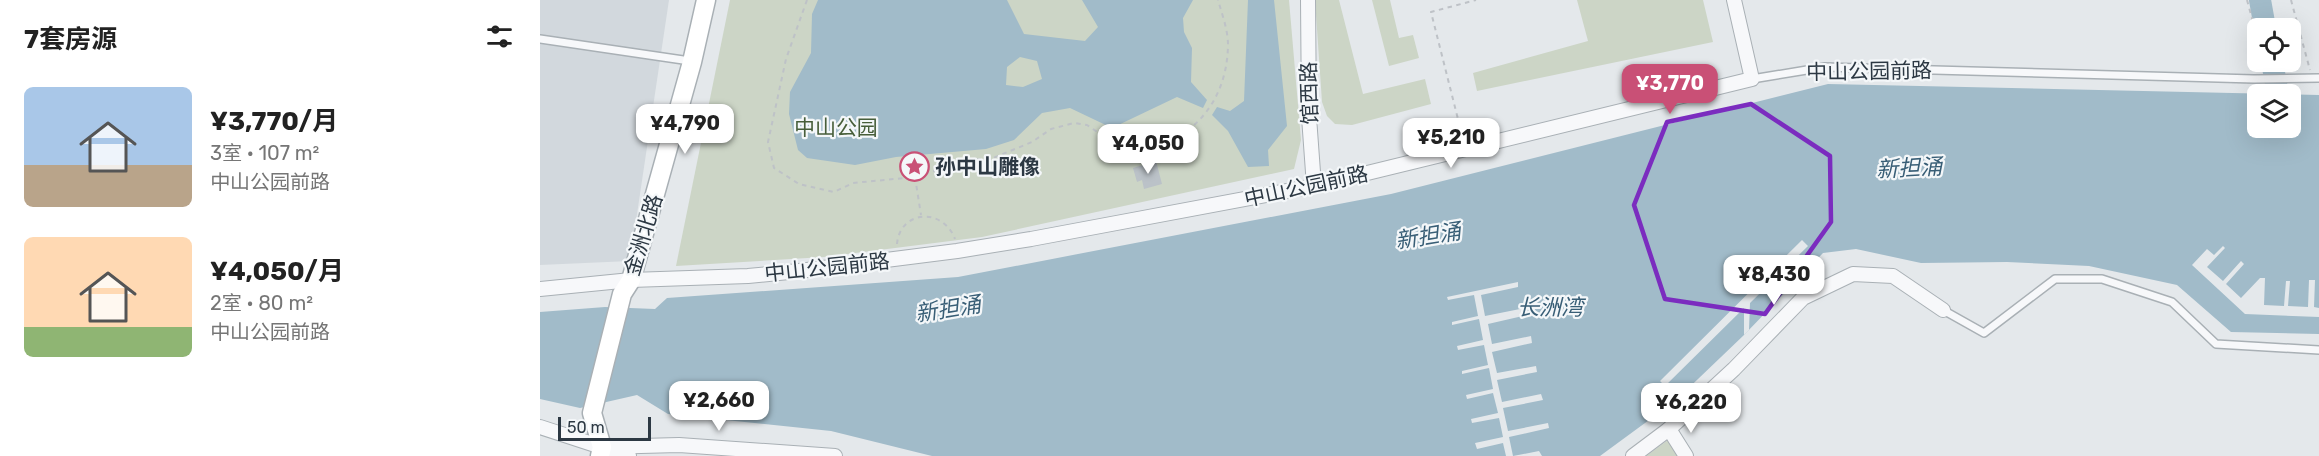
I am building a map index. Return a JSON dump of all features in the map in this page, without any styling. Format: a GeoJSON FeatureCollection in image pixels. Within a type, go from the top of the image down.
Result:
{"type":"FeatureCollection","features":[{"type":"Feature","properties":{"kind":"main road","name":"金洲北路"},"geometry":{"type":"LineString","coordinates":[[601,451],[592,414],[693,62],[706,0]]}},
{"type":"Feature","properties":{"kind":"street","name":"馆西路"},"geometry":{"type":"LineString","coordinates":[[1308,0],[1309,117],[1314,186]]}},
{"type":"Feature","properties":{"kind":"street"},"geometry":{"type":"LineString","coordinates":[[1734,0],[1752,79]]}},
{"type":"Feature","properties":{"kind":"street","name":"中山公园前路"},"geometry":{"type":"LineString","coordinates":[[540,289],[627,287],[748,276],[957,251],[1314,186],[1752,79]]}},
{"type":"Feature","properties":{"kind":"street"},"geometry":{"type":"LineString","coordinates":[[1633,456],[1669,429],[1734,369],[1803,298],[1853,274],[1893,276],[1943,310]]}},
{"type":"Feature","properties":{"kind":"street"},"geometry":{"type":"LineString","coordinates":[[540,427],[601,451],[629,456]]}},
{"type":"Feature","properties":{"kind":"street"},"geometry":{"type":"LineString","coordinates":[[1669,429],[1686,456]]}},
{"type":"Feature","properties":{"kind":"street"},"geometry":{"type":"LineString","coordinates":[[601,451],[679,445],[835,456]]}},
{"type":"Feature","properties":{"kind":"lane"},"geometry":{"type":"LineString","coordinates":[[540,39],[693,62]]}},
{"type":"Feature","properties":{"kind":"lane","name":"中山公园前路"},"geometry":{"type":"LineString","coordinates":[[1752,79],[1825,67],[2254,80],[2316,78]]}},
{"type":"Feature","properties":{"kind":"lane"},"geometry":{"type":"LineString","coordinates":[[1943,310],[1984,333],[2055,279],[2102,279],[2172,302],[2216,344],[2319,350]]}},
{"type":"Feature","properties":{"kind":"path"},"geometry":{"type":"LineString","coordinates":[[807,0],[786,59],[768,142],[774,168],[799,184],[834,192],[853,183],[915,177],[969,160],[993,158],[1032,142],[1051,129],[1074,123],[1087,125],[1131,155],[1148,152],[1177,140],[1213,102],[1225,72],[1228,43],[1218,0]]}},
{"type":"Feature","properties":{"kind":"path"},"geometry":{"type":"LineString","coordinates":[[1466,150],[1431,12],[1476,0]]}},
{"type":"Feature","properties":{"kind":"path"},"geometry":{"type":"LineString","coordinates":[[2247,0],[2252,18]]}},
{"type":"Feature","properties":{"kind":"path"},"geometry":{"type":"LineString","coordinates":[[2291,0],[2316,78]]}},
{"type":"Feature","properties":{"kind":"path"},"geometry":{"type":"LineString","coordinates":[[915,177],[921,217]]}},
{"type":"Feature","properties":{"kind":"path"},"geometry":{"type":"LineString","coordinates":[[897,259],[897,241],[901,230],[921,217],[931,216],[951,229],[957,251]]}},
{"type":"Feature","properties":{"kind":"highlighted area"},"geometry":{"type":"Polygon","coordinates":[[[1751,104],[1830,156],[1831,222],[1765,314],[1665,299],[1634,205],[1667,122],[1751,104]]]}},
{"type":"Feature","properties":{"kind":"shaded area"},"geometry":{"type":"Polygon","coordinates":[[[540,0],[669,0],[630,261],[540,265],[540,0]]]}},
{"type":"Feature","properties":{"kind":"green space","name":"中山公园"},"geometry":{"type":"Polygon","coordinates":[[[730,0],[1289,0],[1301,140],[1294,169],[982,237],[824,257],[676,266],[730,0]]]}},
{"type":"Feature","properties":{"kind":"green space"},"geometry":{"type":"Polygon","coordinates":[[[1315,0],[1339,0],[1363,94],[1425,79],[1431,104],[1352,125],[1335,124],[1327,116],[1322,102],[1315,0]]]}},
{"type":"Feature","properties":{"kind":"green space"},"geometry":{"type":"Polygon","coordinates":[[[1372,0],[1390,0],[1399,38],[1413,35],[1419,58],[1389,66],[1372,0]]]}},
{"type":"Feature","properties":{"kind":"green space"},"geometry":{"type":"Polygon","coordinates":[[[1577,0],[1703,0],[1713,42],[1477,91],[1473,73],[1588,41],[1577,0]]]}},
{"type":"Feature","properties":{"kind":"green space"},"geometry":{"type":"Polygon","coordinates":[[[1668,440],[1678,456],[1646,456],[1668,440]]]}},
{"type":"Feature","properties":{"kind":"water"},"geometry":{"type":"Polygon","coordinates":[[[818,0],[1007,0],[1024,34],[1085,41],[1098,27],[1082,0],[1193,0],[1183,18],[1184,32],[1192,48],[1191,82],[1207,100],[1203,108],[1177,97],[1112,128],[1070,108],[1042,113],[1014,140],[986,149],[896,157],[855,165],[807,158],[798,150],[789,114],[790,92],[811,53],[812,14],[818,0]],[[1020,57],[1007,67],[1006,85],[1023,87],[1042,79],[1037,61],[1020,57]]]}},
{"type":"Feature","properties":{"kind":"water"},"geometry":{"type":"Polygon","coordinates":[[[1248,0],[1274,0],[1287,126],[1268,150],[1269,166],[1248,167],[1228,131],[1212,115],[1217,107],[1230,111],[1244,101],[1248,0]]]}},
{"type":"Feature","properties":{"kind":"water","name":"长洲湾"},"geometry":{"type":"Polygon","coordinates":[[[1828,84],[2247,93],[2247,138],[2301,138],[2301,94],[2319,95],[2319,334],[2231,332],[2177,285],[2089,266],[2007,262],[1921,263],[1856,249],[1823,253],[1744,335],[1675,401],[1600,456],[932,456],[831,431],[668,414],[637,395],[580,408],[540,399],[540,312],[605,307],[655,309],[667,298],[958,277],[1391,194],[1828,84]]]}},
{"type":"Feature","properties":{"kind":"pier"},"geometry":{"type":"Polygon","coordinates":[[[1802,240],[1808,246],[1750,303],[1749,330],[1744,335],[1744,308],[1665,386],[1660,381],[1802,240]]]}},
{"type":"Feature","properties":{"kind":"pier"},"geometry":{"type":"Polygon","coordinates":[[[2223,246],[2225,248],[2207,267],[2223,281],[2241,261],[2244,264],[2226,284],[2241,298],[2260,278],[2265,278],[2264,305],[2284,306],[2286,281],[2290,281],[2288,306],[2308,307],[2309,280],[2315,280],[2314,307],[2319,308],[2319,317],[2245,314],[2192,265],[2207,249],[2214,255],[2223,246]]]}},
{"type":"Feature","properties":{"kind":"pier"},"geometry":{"type":"Polygon","coordinates":[[[1518,282],[1518,287],[1481,295],[1485,316],[1525,308],[1527,315],[1488,324],[1492,344],[1531,336],[1532,343],[1492,352],[1497,373],[1536,366],[1537,372],[1497,380],[1502,402],[1541,394],[1543,400],[1503,408],[1508,431],[1548,423],[1549,428],[1509,437],[1513,456],[1506,456],[1503,443],[1477,449],[1475,443],[1503,437],[1499,418],[1472,423],[1471,419],[1498,413],[1493,393],[1467,399],[1466,395],[1493,389],[1489,368],[1462,374],[1462,371],[1488,365],[1484,345],[1458,350],[1457,346],[1483,340],[1479,319],[1452,325],[1452,322],[1478,316],[1474,295],[1448,300],[1447,297],[1518,282]]]}},
{"type":"Feature","properties":{"kind":"pier"},"geometry":{"type":"Polygon","coordinates":[[[1539,451],[1542,456],[1513,456],[1539,451]]]}},
{"type":"Feature","properties":{"kind":"building"},"geometry":{"type":"Polygon","coordinates":[[[1156,161],[1162,184],[1144,189],[1142,180],[1137,182],[1133,168],[1156,161]]]}},
{"type":"Feature","properties":{"kind":"waterway"},"geometry":{"type":"LineString","coordinates":[[2260,0],[2263,18]]}},
{"type":"Feature","properties":{"kind":"waterway"},"geometry":{"type":"LineString","coordinates":[[2274,72],[2276,84]]}},
{"type":"Feature","properties":{"kind":"place","name":"孙中山雕像"},"geometry":{"type":"Point","coordinates":[914,166]}},
{"type":"Feature","properties":{"kind":"water label","name":"新担涌"},"geometry":{"type":"Point","coordinates":[1909,168]}},
{"type":"Feature","properties":{"kind":"water label","name":"新担涌"},"geometry":{"type":"Point","coordinates":[1428,236]}},
{"type":"Feature","properties":{"kind":"water label","name":"新担涌"},"geometry":{"type":"Point","coordinates":[948,309]}}]}
